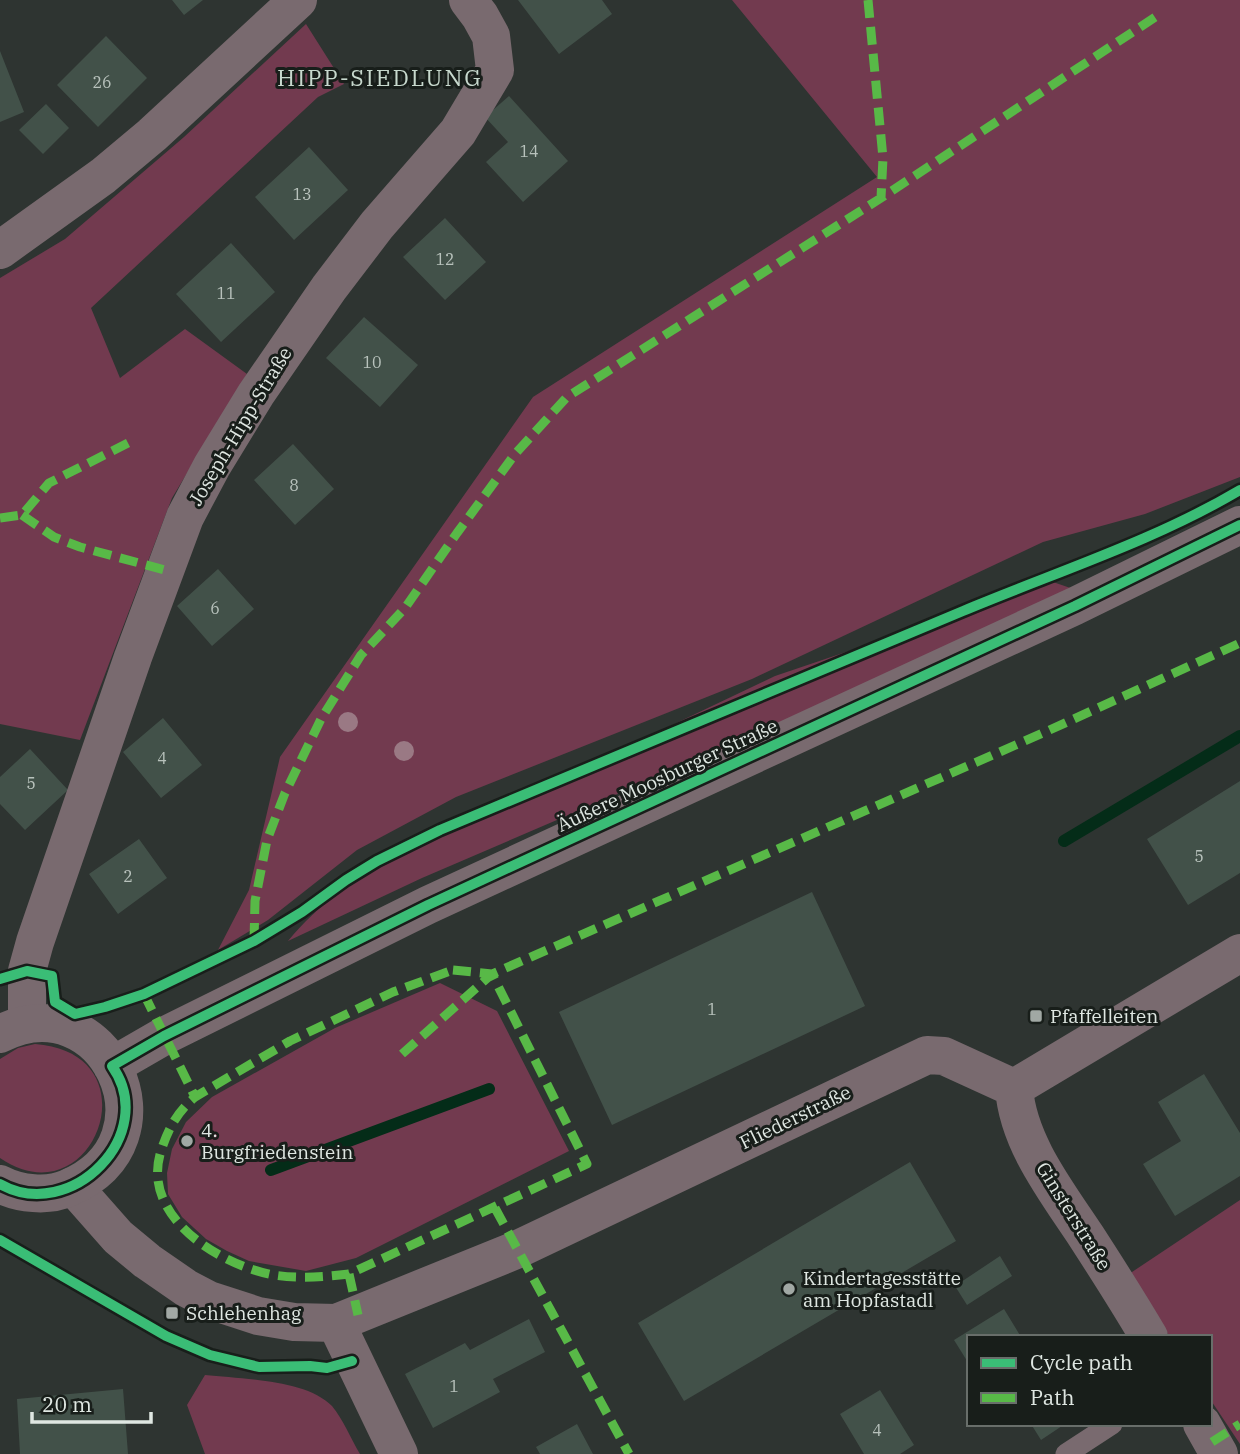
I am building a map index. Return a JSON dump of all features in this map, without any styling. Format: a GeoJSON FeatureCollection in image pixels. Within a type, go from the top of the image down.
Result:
{"type":"FeatureCollection","features":[{"type":"Feature","properties":{"kind":"street"},"geometry":{"type":"LineString","coordinates":[[0,250],[103,176],[152,135],[298,0]]}},
{"type":"Feature","properties":{"kind":"street","name":"Joseph-Hipp-Straße"},"geometry":{"type":"LineString","coordinates":[[14,1029],[34,942],[133,657],[185,517],[250,404],[328,288],[384,216],[457,132],[495,70],[491,36],[468,0]]}},
{"type":"Feature","properties":{"kind":"street","name":"Äußere Moosburger Straße"},"geometry":{"type":"LineString","coordinates":[[112,1066],[164,1036],[428,905],[1076,606],[1240,525]]}},
{"type":"Feature","properties":{"kind":"street"},"geometry":{"type":"LineString","coordinates":[[1014,1088],[1240,953]]}},
{"type":"Feature","properties":{"kind":"street"},"geometry":{"type":"LineString","coordinates":[[1,1188],[32,1194],[60,1191],[88,1180],[109,1159],[122,1133],[125,1103],[119,1075],[103,1051],[80,1033],[57,1025],[14,1029]]}},
{"type":"Feature","properties":{"kind":"street","name":"Fliederstraße"},"geometry":{"type":"LineString","coordinates":[[336,1323],[516,1250],[927,1055],[944,1056],[1014,1088]]}},
{"type":"Feature","properties":{"kind":"street","name":"Ginsterstraße"},"geometry":{"type":"LineString","coordinates":[[1014,1088],[1020,1121],[1040,1166],[1148,1335]]}},
{"type":"Feature","properties":{"kind":"street"},"geometry":{"type":"LineString","coordinates":[[73,1186],[118,1237],[147,1261],[209,1300],[258,1316],[294,1322],[336,1323],[399,1454]]}},
{"type":"Feature","properties":{"kind":"street"},"geometry":{"type":"LineString","coordinates":[[1203,1426],[1219,1454]]}},
{"type":"Feature","properties":{"kind":"lane"},"geometry":{"type":"LineString","coordinates":[[1066,1454],[1109,1426]]}},
{"type":"Feature","properties":{"kind":"shaded area"},"geometry":{"type":"Polygon","coordinates":[[[732,0],[1240,0],[1240,477],[1145,514],[1043,542],[752,679],[456,797],[357,850],[268,920],[218,950],[249,890],[280,757],[533,397],[877,177],[732,0]]]}},
{"type":"Feature","properties":{"kind":"shaded area"},"geometry":{"type":"Polygon","coordinates":[[[306,24],[344,84],[318,97],[91,308],[120,378],[185,329],[247,374],[172,498],[80,740],[0,724],[0,278],[65,239],[184,137],[306,24]]]}},
{"type":"Feature","properties":{"kind":"shaded area"},"geometry":{"type":"Polygon","coordinates":[[[1053,582],[1085,593],[422,878],[288,941],[336,894],[393,858],[775,676],[1053,582]]]}},
{"type":"Feature","properties":{"kind":"shaded area"},"geometry":{"type":"Polygon","coordinates":[[[440,983],[497,1011],[569,1151],[356,1258],[306,1271],[249,1261],[206,1239],[182,1217],[168,1194],[167,1173],[172,1149],[186,1122],[212,1097],[335,1028],[440,983]]]}},
{"type":"Feature","properties":{"kind":"shaded area"},"geometry":{"type":"Polygon","coordinates":[[[35,1044],[72,1054],[94,1075],[102,1101],[98,1128],[84,1152],[62,1168],[33,1172],[0,1158],[0,1059],[18,1048],[35,1044]]]}},
{"type":"Feature","properties":{"kind":"shaded area"},"geometry":{"type":"Polygon","coordinates":[[[1240,1200],[1240,1444],[1212,1402],[1212,1335],[1169,1335],[1129,1274],[1240,1200]]]}},
{"type":"Feature","properties":{"kind":"shaded area"},"geometry":{"type":"Polygon","coordinates":[[[205,1375],[290,1385],[321,1397],[336,1411],[360,1454],[205,1454],[187,1405],[205,1375]]]}},
{"type":"Feature","properties":{"kind":"building"},"geometry":{"type":"Polygon","coordinates":[[[172,0],[203,0],[184,15],[172,0]]]}},
{"type":"Feature","properties":{"kind":"building"},"geometry":{"type":"Polygon","coordinates":[[[518,0],[602,0],[612,14],[559,54],[518,0]]]}},
{"type":"Feature","properties":{"kind":"building"},"geometry":{"type":"Polygon","coordinates":[[[106,36],[147,78],[98,127],[57,85],[106,36]]]}},
{"type":"Feature","properties":{"kind":"building"},"geometry":{"type":"Polygon","coordinates":[[[0,51],[24,112],[0,122],[0,51]]]}},
{"type":"Feature","properties":{"kind":"building"},"geometry":{"type":"Polygon","coordinates":[[[509,96],[568,161],[523,202],[486,162],[508,142],[485,117],[509,96]]]}},
{"type":"Feature","properties":{"kind":"building"},"geometry":{"type":"Polygon","coordinates":[[[46,104],[69,128],[43,154],[19,130],[46,104]]]}},
{"type":"Feature","properties":{"kind":"building"},"geometry":{"type":"Polygon","coordinates":[[[309,147],[348,190],[294,240],[255,197],[309,147]]]}},
{"type":"Feature","properties":{"kind":"building"},"geometry":{"type":"Polygon","coordinates":[[[445,218],[486,262],[445,300],[403,257],[445,218]]]}},
{"type":"Feature","properties":{"kind":"building"},"geometry":{"type":"Polygon","coordinates":[[[231,243],[275,292],[221,342],[176,294],[231,243]]]}},
{"type":"Feature","properties":{"kind":"building"},"geometry":{"type":"Polygon","coordinates":[[[364,317],[418,365],[380,407],[326,358],[364,317]]]}},
{"type":"Feature","properties":{"kind":"building"},"geometry":{"type":"Polygon","coordinates":[[[293,444],[334,489],[295,525],[254,480],[293,444]]]}},
{"type":"Feature","properties":{"kind":"building"},"geometry":{"type":"Polygon","coordinates":[[[218,569],[254,609],[212,646],[177,606],[218,569]]]}},
{"type":"Feature","properties":{"kind":"building"},"geometry":{"type":"Polygon","coordinates":[[[163,718],[202,765],[161,798],[123,752],[163,718]]]}},
{"type":"Feature","properties":{"kind":"building"},"geometry":{"type":"Polygon","coordinates":[[[30,749],[68,790],[25,830],[0,804],[0,777],[30,749]]]}},
{"type":"Feature","properties":{"kind":"building"},"geometry":{"type":"Polygon","coordinates":[[[1240,781],[1240,873],[1188,905],[1147,839],[1240,781]]]}},
{"type":"Feature","properties":{"kind":"building"},"geometry":{"type":"Polygon","coordinates":[[[139,839],[167,878],[118,914],[89,874],[139,839]]]}},
{"type":"Feature","properties":{"kind":"building"},"geometry":{"type":"Polygon","coordinates":[[[812,892],[865,1006],[612,1125],[559,1012],[812,892]]]}},
{"type":"Feature","properties":{"kind":"building"},"geometry":{"type":"Polygon","coordinates":[[[1204,1074],[1240,1133],[1240,1176],[1175,1216],[1143,1164],[1181,1141],[1158,1102],[1204,1074]]]}},
{"type":"Feature","properties":{"kind":"building"},"geometry":{"type":"Polygon","coordinates":[[[910,1162],[956,1241],[684,1401],[638,1323],[910,1162]]]}},
{"type":"Feature","properties":{"kind":"building"},"geometry":{"type":"Polygon","coordinates":[[[1000,1256],[1012,1276],[967,1305],[955,1286],[1000,1256]]]}},
{"type":"Feature","properties":{"kind":"building"},"geometry":{"type":"Polygon","coordinates":[[[1004,1309],[1020,1335],[967,1335],[967,1361],[954,1340],[1004,1309]]]}},
{"type":"Feature","properties":{"kind":"building"},"geometry":{"type":"Polygon","coordinates":[[[529,1319],[545,1352],[493,1379],[500,1392],[433,1428],[405,1374],[465,1343],[470,1350],[529,1319]]]}},
{"type":"Feature","properties":{"kind":"building"},"geometry":{"type":"Polygon","coordinates":[[[123,1389],[128,1454],[20,1454],[17,1399],[123,1389]]]}},
{"type":"Feature","properties":{"kind":"building"},"geometry":{"type":"Polygon","coordinates":[[[880,1390],[914,1445],[900,1454],[864,1454],[840,1414],[880,1390]]]}},
{"type":"Feature","properties":{"kind":"building"},"geometry":{"type":"Polygon","coordinates":[[[577,1424],[593,1454],[540,1454],[536,1447],[577,1424]]]}},
{"type":"Feature","properties":{"kind":"building"},"geometry":{"type":"Polygon","coordinates":[[[1032,1426],[1062,1426],[1041,1440],[1032,1426]]]}},
{"type":"Feature","properties":{"kind":"waterway"},"geometry":{"type":"LineString","coordinates":[[1064,841],[1240,736]]}},
{"type":"Feature","properties":{"kind":"waterway"},"geometry":{"type":"LineString","coordinates":[[271,1170],[489,1089]]}},
{"type":"Feature","properties":{"kind":"marked path"},"geometry":{"type":"LineString","coordinates":[[868,0],[883,158],[881,198]]}},
{"type":"Feature","properties":{"kind":"marked path"},"geometry":{"type":"LineString","coordinates":[[254,941],[255,901],[267,840],[285,793],[321,719],[361,655],[405,608],[515,454],[567,397],[881,198],[1160,14]]}},
{"type":"Feature","properties":{"kind":"marked path"},"geometry":{"type":"LineString","coordinates":[[0,518],[22,515],[49,483],[128,443]]}},
{"type":"Feature","properties":{"kind":"marked path"},"geometry":{"type":"LineString","coordinates":[[22,515],[54,537],[80,547],[165,570]]}},
{"type":"Feature","properties":{"kind":"marked path"},"geometry":{"type":"LineString","coordinates":[[402,1054],[492,974],[1043,733],[1240,643]]}},
{"type":"Feature","properties":{"kind":"marked path"},"geometry":{"type":"LineString","coordinates":[[453,970],[492,974],[587,1164],[349,1274],[312,1277],[274,1275],[230,1261],[189,1234],[173,1216],[162,1196],[158,1175],[161,1151],[167,1135],[178,1115],[189,1103],[290,1041],[393,992],[453,970]]}},
{"type":"Feature","properties":{"kind":"marked path"},"geometry":{"type":"LineString","coordinates":[[144,994],[195,1097]]}},
{"type":"Feature","properties":{"kind":"marked path"},"geometry":{"type":"LineString","coordinates":[[495,1208],[629,1454]]}},
{"type":"Feature","properties":{"kind":"marked path"},"geometry":{"type":"LineString","coordinates":[[349,1274],[358,1315]]}},
{"type":"Feature","properties":{"kind":"marked path"},"geometry":{"type":"LineString","coordinates":[[1212,1442],[1240,1424]]}},
{"type":"Feature","properties":{"kind":"cycle path"},"geometry":{"type":"LineString","coordinates":[[0,979],[27,971],[52,976],[55,1002],[75,1014],[144,994],[254,941],[377,861],[440,830],[963,611],[1104,555],[1174,525],[1240,490]]}},
{"type":"Feature","properties":{"kind":"cycle path"},"geometry":{"type":"LineString","coordinates":[[0,1184],[27,1193],[54,1192],[79,1182],[101,1166],[116,1144],[125,1119],[124,1092],[112,1066],[164,1036],[428,905],[1075,606],[1240,525]]}},
{"type":"Feature","properties":{"kind":"cycle path"},"geometry":{"type":"LineString","coordinates":[[0,1240],[166,1336],[210,1355],[259,1367],[327,1368],[352,1361]]}},
{"type":"Feature","properties":{"kind":"place","name":"Pfaffelleiten"},"geometry":{"type":"Point","coordinates":[1036,1016]}},
{"type":"Feature","properties":{"kind":"place","name":"4. Burgfriedenstein"},"geometry":{"type":"Point","coordinates":[187,1141]}},
{"type":"Feature","properties":{"kind":"place","name":"Kindertagesstätte am Hopfastadl"},"geometry":{"type":"Point","coordinates":[789,1289]}},
{"type":"Feature","properties":{"kind":"place","name":"Schlehenhag"},"geometry":{"type":"Point","coordinates":[172,1313]}},
{"type":"Feature","properties":{"kind":"district","name":"HIPP-SIEDLUNG"},"geometry":{"type":"Point","coordinates":[380,77]}}]}
